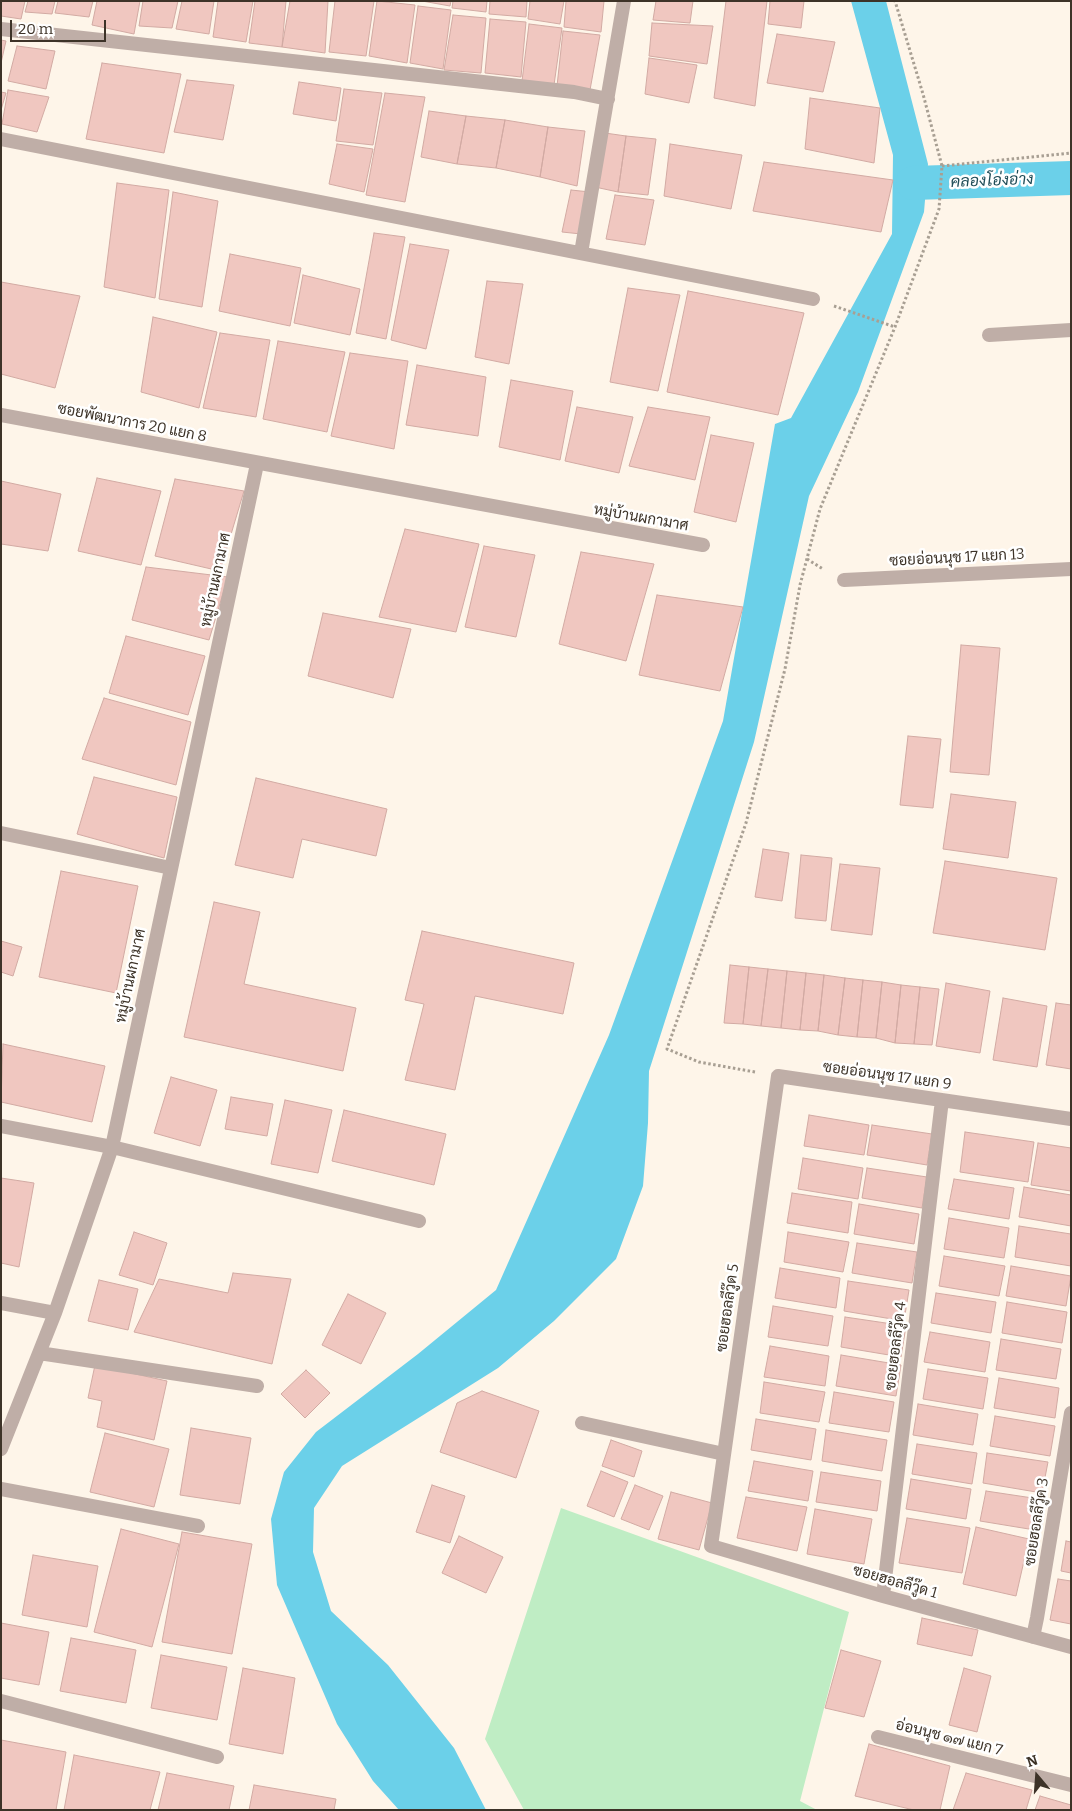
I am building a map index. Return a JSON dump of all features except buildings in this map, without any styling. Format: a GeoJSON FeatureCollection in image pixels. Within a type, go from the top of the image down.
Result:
{"type":"FeatureCollection","features":[{"type":"Feature","properties":{"kind":"street"},"geometry":{"type":"LineString","coordinates":[[582,253],[624,1]]}},
{"type":"Feature","properties":{"kind":"street"},"geometry":{"type":"LineString","coordinates":[[1,30],[574,92],[608,100]]}},
{"type":"Feature","properties":{"kind":"street"},"geometry":{"type":"LineString","coordinates":[[1,139],[813,299]]}},
{"type":"Feature","properties":{"kind":"street"},"geometry":{"type":"LineString","coordinates":[[989,334],[1071,330]]}},
{"type":"Feature","properties":{"kind":"street","name":"ซอยพัฒนาการ 20 แยก 8"},"geometry":{"type":"LineString","coordinates":[[1,415],[257,464]]}},
{"type":"Feature","properties":{"kind":"street","name":"หมู่บ้านผกามาศ"},"geometry":{"type":"LineString","coordinates":[[1,1449],[55,1313],[112,1147],[257,464],[703,545]]}},
{"type":"Feature","properties":{"kind":"street","name":"ซอยอ่อนนุช 17 แยก 13"},"geometry":{"type":"LineString","coordinates":[[844,580],[1071,569]]}},
{"type":"Feature","properties":{"kind":"street"},"geometry":{"type":"LineString","coordinates":[[1,833],[171,868]]}},
{"type":"Feature","properties":{"kind":"street","name":"ซอยอ่อนนุช 17 แยก 9"},"geometry":{"type":"LineString","coordinates":[[778,1076],[1071,1119]]}},
{"type":"Feature","properties":{"kind":"street","name":"ซอยฮอลลีวู๊ด 5"},"geometry":{"type":"LineString","coordinates":[[710,1546],[778,1076]]}},
{"type":"Feature","properties":{"kind":"street","name":"ซอยฮอลลีวู๊ด 4"},"geometry":{"type":"LineString","coordinates":[[883,1596],[942,1100]]}},
{"type":"Feature","properties":{"kind":"street"},"geometry":{"type":"LineString","coordinates":[[1,1126],[112,1147],[419,1221]]}},
{"type":"Feature","properties":{"kind":"street"},"geometry":{"type":"LineString","coordinates":[[1,1303],[55,1313]]}},
{"type":"Feature","properties":{"kind":"street"},"geometry":{"type":"LineString","coordinates":[[39,1353],[257,1386]]}},
{"type":"Feature","properties":{"kind":"street","name":"ซอยฮอลลีวู๊ด 3"},"geometry":{"type":"LineString","coordinates":[[1032,1636],[1038,1618],[1071,1413]]}},
{"type":"Feature","properties":{"kind":"street"},"geometry":{"type":"LineString","coordinates":[[582,1423],[724,1454]]}},
{"type":"Feature","properties":{"kind":"street"},"geometry":{"type":"LineString","coordinates":[[1,1488],[198,1526]]}},
{"type":"Feature","properties":{"kind":"street","name":"ซอยฮอลลีวู๊ด 1"},"geometry":{"type":"LineString","coordinates":[[710,1546],[883,1596],[1071,1647]]}},
{"type":"Feature","properties":{"kind":"street"},"geometry":{"type":"LineString","coordinates":[[1,1701],[217,1757]]}},
{"type":"Feature","properties":{"kind":"street","name":"อ่อนนุช ๑๗ แยก 7"},"geometry":{"type":"LineString","coordinates":[[878,1737],[1071,1785]]}},
{"type":"Feature","properties":{"kind":"path"},"geometry":{"type":"LineString","coordinates":[[778,1076],[699,1062],[666,1049],[746,823],[785,669],[807,559],[820,509],[895,327],[939,209],[942,166],[895,1]]}},
{"type":"Feature","properties":{"kind":"path"},"geometry":{"type":"LineString","coordinates":[[942,166],[1071,153]]}},
{"type":"Feature","properties":{"kind":"path"},"geometry":{"type":"LineString","coordinates":[[813,299],[895,327]]}},
{"type":"Feature","properties":{"kind":"path"},"geometry":{"type":"LineString","coordinates":[[807,559],[827,572]]}},
{"type":"Feature","properties":{"kind":"green space"},"geometry":{"type":"Polygon","coordinates":[[[561,1508],[849,1612],[800,1801],[817,1810],[524,1810],[485,1739],[561,1508]]]}},
{"type":"Feature","properties":{"kind":"water"},"geometry":{"type":"Polygon","coordinates":[[[851,1],[886,1],[928,164],[924,212],[858,392],[809,496],[754,742],[649,1071],[648,1123],[643,1186],[616,1259],[554,1321],[498,1368],[342,1466],[314,1508],[313,1552],[331,1611],[388,1665],[454,1748],[486,1810],[399,1810],[373,1781],[337,1724],[277,1585],[271,1519],[284,1472],[316,1432],[418,1354],[496,1290],[609,1035],[723,721],[775,424],[791,418],[892,234],[893,155],[851,1]]]}},
{"type":"Feature","properties":{"kind":"waterway","name":"คลองโอ่งอ่าง"},"geometry":{"type":"LineString","coordinates":[[913,183],[1071,178]]}}]}
